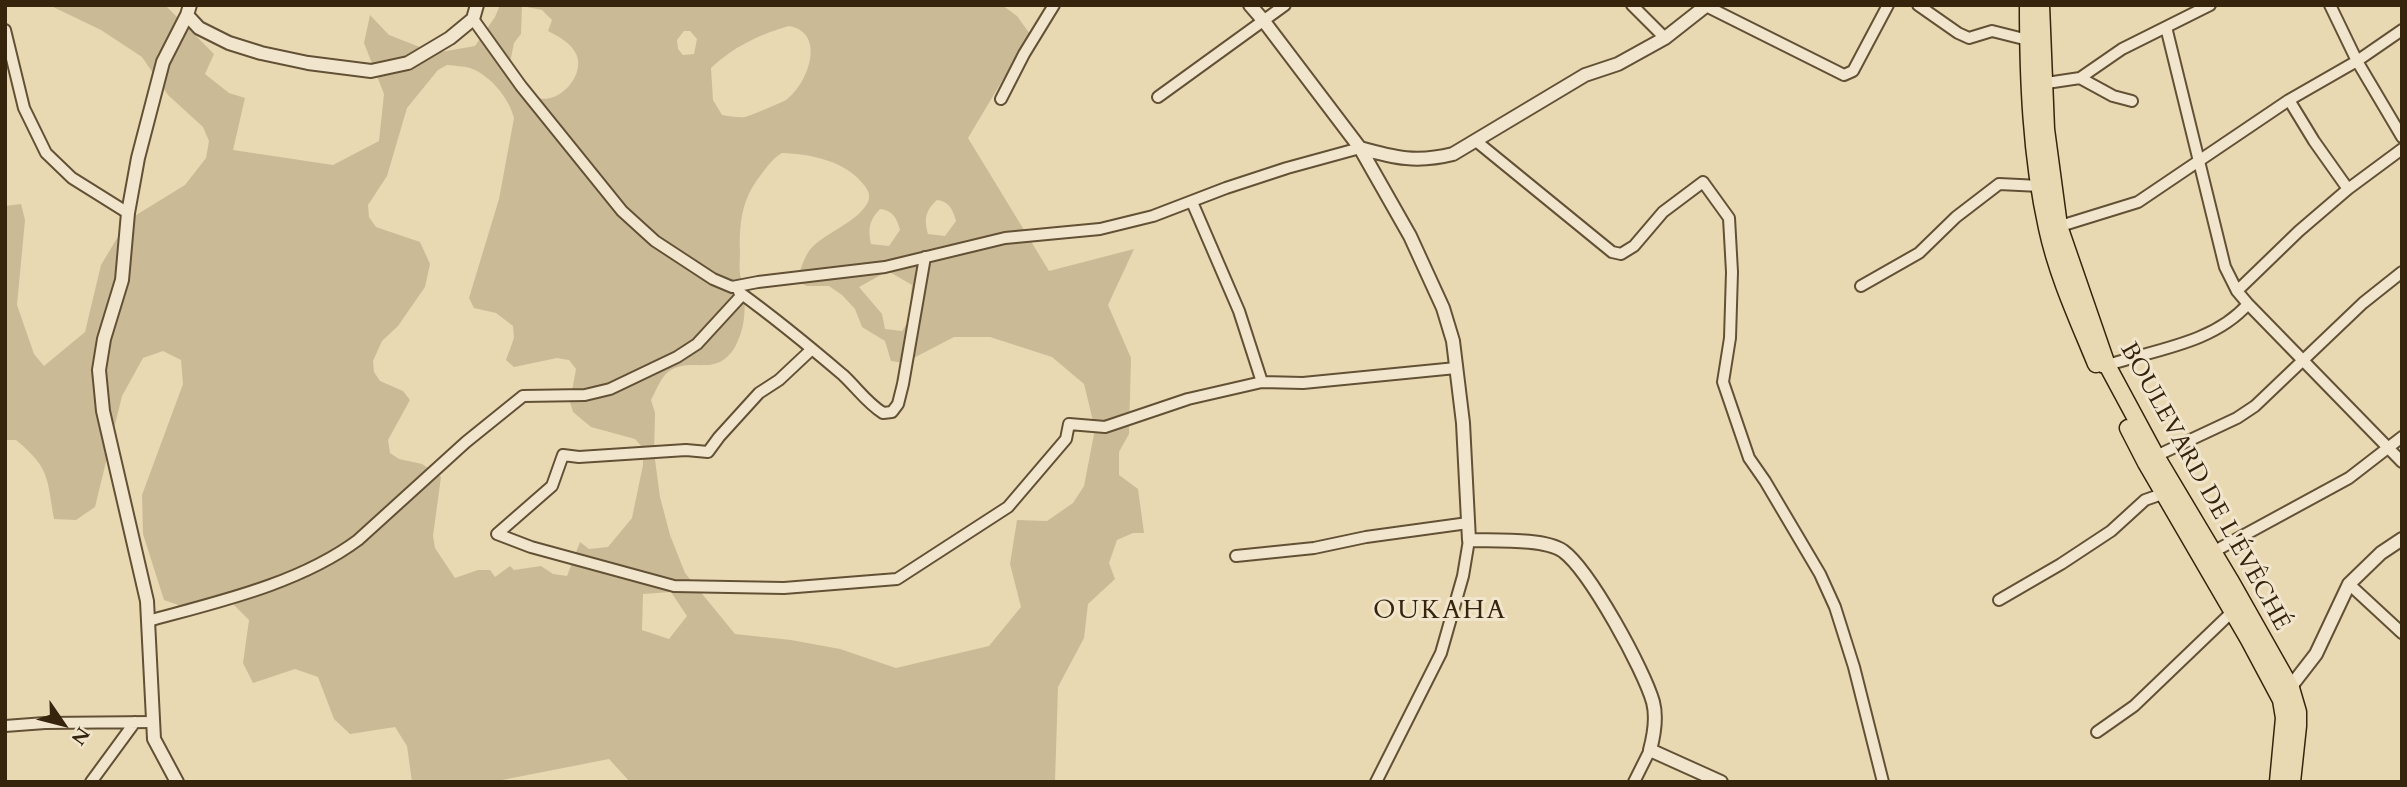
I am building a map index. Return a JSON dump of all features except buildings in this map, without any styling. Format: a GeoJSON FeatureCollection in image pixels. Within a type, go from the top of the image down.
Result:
{"type":"FeatureCollection","features":[{"type":"Feature","properties":{"kind":"main road","name":"BOULEVARD DE L'ÉVÊCHÉ"},"geometry":{"type":"LineString","coordinates":[[2028,5],[2028,40],[2052,183],[2053,228]]}},
{"type":"Feature","properties":{"kind":"main road","name":"BOULEVARD DE L'ÉVÊCHÉ"},"geometry":{"type":"LineString","coordinates":[[2040,5],[2036,84],[2040,186],[2074,311],[2103,366],[2213,552],[2286,694],[2278,782]]}},
{"type":"Feature","properties":{"kind":"main road","name":"BOULEVARD DE L'ÉVÊCHÉ"},"geometry":{"type":"LineString","coordinates":[[2103,366],[2146,463],[2232,612],[2298,712],[2292,782]]}},
{"type":"Feature","properties":{"kind":"street"},"geometry":{"type":"LineString","coordinates":[[188,10],[199,28],[229,43],[261,53],[372,71],[408,63],[450,38],[473,19],[477,5]]}},
{"type":"Feature","properties":{"kind":"street"},"geometry":{"type":"LineString","coordinates":[[1002,99],[1024,54],[1054,5]]}},
{"type":"Feature","properties":{"kind":"street"},"geometry":{"type":"LineString","coordinates":[[1250,5],[1360,148],[1410,236],[1443,308],[1452,341],[1463,424],[1469,540],[1463,576],[1441,653],[1376,782]]}},
{"type":"Feature","properties":{"kind":"street"},"geometry":{"type":"LineString","coordinates":[[1158,97],[1285,5]]}},
{"type":"Feature","properties":{"kind":"street"},"geometry":{"type":"LineString","coordinates":[[1632,5],[1665,38]]}},
{"type":"Feature","properties":{"kind":"street"},"geometry":{"type":"LineString","coordinates":[[732,287],[885,267],[1005,238],[1100,229],[1153,216],[1287,168],[1360,148],[1381,155],[1428,160],[1453,154],[1585,75],[1618,64],[1665,38],[1707,5],[1844,75],[1853,71],[1888,5]]}},
{"type":"Feature","properties":{"kind":"street"},"geometry":{"type":"LineString","coordinates":[[1918,5],[1969,38],[1992,31],[2028,40]]}},
{"type":"Feature","properties":{"kind":"street"},"geometry":{"type":"LineString","coordinates":[[2036,84],[2080,78],[2122,49],[2210,5]]}},
{"type":"Feature","properties":{"kind":"street"},"geometry":{"type":"LineString","coordinates":[[2330,5],[2357,61],[2402,137]]}},
{"type":"Feature","properties":{"kind":"street"},"geometry":{"type":"LineString","coordinates":[[177,782],[154,739],[147,601],[103,411],[99,370],[104,339],[122,280],[128,213],[138,158],[163,62],[188,10]]}},
{"type":"Feature","properties":{"kind":"street"},"geometry":{"type":"LineString","coordinates":[[473,19],[521,86],[622,211],[655,241],[713,279],[732,287],[812,349],[883,413],[892,412],[898,404],[926,257]]}},
{"type":"Feature","properties":{"kind":"street"},"geometry":{"type":"LineString","coordinates":[[2166,27],[2225,267],[2237,291],[2402,462]]}},
{"type":"Feature","properties":{"kind":"street"},"geometry":{"type":"LineString","coordinates":[[5,30],[24,108],[46,153],[72,178],[128,213]]}},
{"type":"Feature","properties":{"kind":"street"},"geometry":{"type":"LineString","coordinates":[[2053,228],[2138,202],[2289,100],[2357,61],[2402,30]]}},
{"type":"Feature","properties":{"kind":"street"},"geometry":{"type":"LineString","coordinates":[[2080,78],[2113,96],[2132,101]]}},
{"type":"Feature","properties":{"kind":"street"},"geometry":{"type":"LineString","coordinates":[[2289,100],[2348,189]]}},
{"type":"Feature","properties":{"kind":"street"},"geometry":{"type":"LineString","coordinates":[[1476,141],[1612,252],[1621,254],[1634,246],[1664,212],[1703,182],[1728,218],[1732,271],[1730,338],[1723,382],[1749,458],[1820,574],[1835,607],[1854,667],[1883,782]]}},
{"type":"Feature","properties":{"kind":"street"},"geometry":{"type":"LineString","coordinates":[[2237,291],[2348,189],[2402,149]]}},
{"type":"Feature","properties":{"kind":"street"},"geometry":{"type":"LineString","coordinates":[[1861,286],[1919,253],[1956,217],[1999,184],[2040,186]]}},
{"type":"Feature","properties":{"kind":"street"},"geometry":{"type":"LineString","coordinates":[[1192,202],[1239,311],[1262,383]]}},
{"type":"Feature","properties":{"kind":"street"},"geometry":{"type":"LineString","coordinates":[[2156,456],[2237,418],[2255,406],[2362,303],[2402,272]]}},
{"type":"Feature","properties":{"kind":"street"},"geometry":{"type":"LineString","coordinates":[[148,621],[274,583],[341,553],[466,442],[523,396],[585,395],[610,389],[677,357],[697,344],[742,295]]}},
{"type":"Feature","properties":{"kind":"street"},"geometry":{"type":"LineString","coordinates":[[2103,366],[2168,349],[2212,331],[2241,312],[2248,304]]}},
{"type":"Feature","properties":{"kind":"street"},"geometry":{"type":"LineString","coordinates":[[812,349],[779,380],[758,393],[708,452],[686,450],[579,457],[563,455],[552,486],[498,534],[531,547],[674,586],[784,588],[897,579],[1008,506],[1066,439],[1069,424],[1105,427],[1188,399],[1262,383],[1303,383],[1456,368]]}},
{"type":"Feature","properties":{"kind":"street"},"geometry":{"type":"LineString","coordinates":[[2213,552],[2349,478],[2402,437]]}},
{"type":"Feature","properties":{"kind":"street"},"geometry":{"type":"LineString","coordinates":[[1999,600],[2111,531],[2145,500],[2165,493]]}},
{"type":"Feature","properties":{"kind":"street"},"geometry":{"type":"LineString","coordinates":[[1236,556],[1314,548],[1366,537],[1468,523]]}},
{"type":"Feature","properties":{"kind":"street"},"geometry":{"type":"LineString","coordinates":[[2286,694],[2316,654],[2349,584],[2381,553],[2402,539]]}},
{"type":"Feature","properties":{"kind":"street"},"geometry":{"type":"LineString","coordinates":[[1469,540],[1545,544],[1562,551],[1597,593],[1638,664],[1654,704],[1654,732],[1650,750],[1634,782]]}},
{"type":"Feature","properties":{"kind":"street"},"geometry":{"type":"LineString","coordinates":[[2349,584],[2402,633]]}},
{"type":"Feature","properties":{"kind":"street"},"geometry":{"type":"LineString","coordinates":[[2097,732],[2134,706],[2232,612]]}},
{"type":"Feature","properties":{"kind":"street"},"geometry":{"type":"LineString","coordinates":[[91,782],[135,722]]}},
{"type":"Feature","properties":{"kind":"street"},"geometry":{"type":"LineString","coordinates":[[5,726],[153,722]]}},
{"type":"Feature","properties":{"kind":"street"},"geometry":{"type":"LineString","coordinates":[[1650,750],[1721,782]]}},
{"type":"Feature","properties":{"kind":"shaded area"},"geometry":{"type":"Polygon","coordinates":[[[49,5],[165,5],[214,54],[205,74],[229,93],[245,98],[233,150],[333,165],[379,141],[384,94],[364,43],[370,15],[389,35],[435,53],[475,46],[500,5],[1002,5],[1017,16],[1030,34],[968,138],[1049,271],[1134,249],[1108,305],[1131,358],[1129,434],[1119,452],[1119,475],[1138,489],[1144,533],[1133,533],[1117,540],[1109,563],[1115,579],[1088,604],[1084,638],[1058,687],[1055,782],[630,782],[609,759],[492,782],[412,782],[407,746],[395,727],[350,734],[334,719],[318,677],[295,669],[253,683],[243,663],[249,620],[233,604],[184,607],[164,600],[143,534],[142,495],[183,384],[181,360],[163,351],[143,358],[122,396],[95,507],[76,520],[54,519],[48,483],[41,466],[16,440],[5,440],[5,206],[21,204],[25,220],[17,305],[34,354],[44,366],[85,332],[101,265],[128,220],[185,185],[206,158],[209,141],[203,127],[168,95],[142,57],[101,30],[49,5]],[[522,6],[521,34],[514,43],[510,63],[528,96],[550,98],[562,93],[572,82],[578,69],[575,51],[561,38],[548,31],[552,20],[542,10],[522,6]],[[789,26],[747,42],[711,68],[713,100],[722,115],[742,117],[758,112],[786,100],[801,83],[810,60],[808,38],[801,31],[789,26]],[[684,31],[677,40],[678,49],[683,55],[694,54],[697,39],[690,31],[684,31]],[[447,65],[438,70],[407,108],[387,176],[368,205],[369,217],[376,227],[420,242],[430,264],[425,287],[398,326],[382,341],[373,361],[374,372],[380,381],[403,391],[410,400],[388,440],[390,453],[399,459],[422,464],[441,477],[433,536],[435,548],[455,578],[478,570],[490,570],[495,577],[510,566],[514,570],[541,566],[553,574],[567,576],[580,542],[589,549],[608,547],[632,518],[643,465],[643,448],[635,439],[591,427],[573,412],[570,402],[576,369],[569,360],[557,358],[514,367],[506,360],[514,338],[513,326],[496,313],[474,308],[469,298],[499,199],[514,118],[503,95],[477,71],[447,65]],[[782,153],[772,161],[754,185],[743,212],[740,269],[745,310],[735,347],[728,357],[720,362],[686,365],[668,372],[651,400],[655,413],[654,452],[660,497],[670,535],[685,573],[735,634],[840,649],[896,668],[989,646],[1021,607],[1010,564],[1017,520],[1047,521],[1073,503],[1084,486],[1095,429],[1084,384],[1052,357],[990,337],[954,337],[904,363],[891,361],[885,341],[862,327],[855,309],[842,295],[829,286],[807,286],[796,281],[814,245],[854,218],[867,204],[867,190],[848,170],[827,160],[782,153]],[[937,200],[930,208],[926,220],[928,234],[945,236],[956,221],[952,210],[945,202],[937,200]],[[880,209],[870,229],[871,244],[889,246],[900,230],[896,219],[888,211],[880,209]],[[888,271],[859,287],[882,314],[885,329],[902,331],[910,314],[912,285],[888,271]],[[671,592],[643,594],[642,630],[669,639],[687,616],[671,592]]]}},
{"type":"Feature","properties":{"kind":"district","name":"OUKAHA"},"geometry":{"type":"Point","coordinates":[1440,612]}}]}
